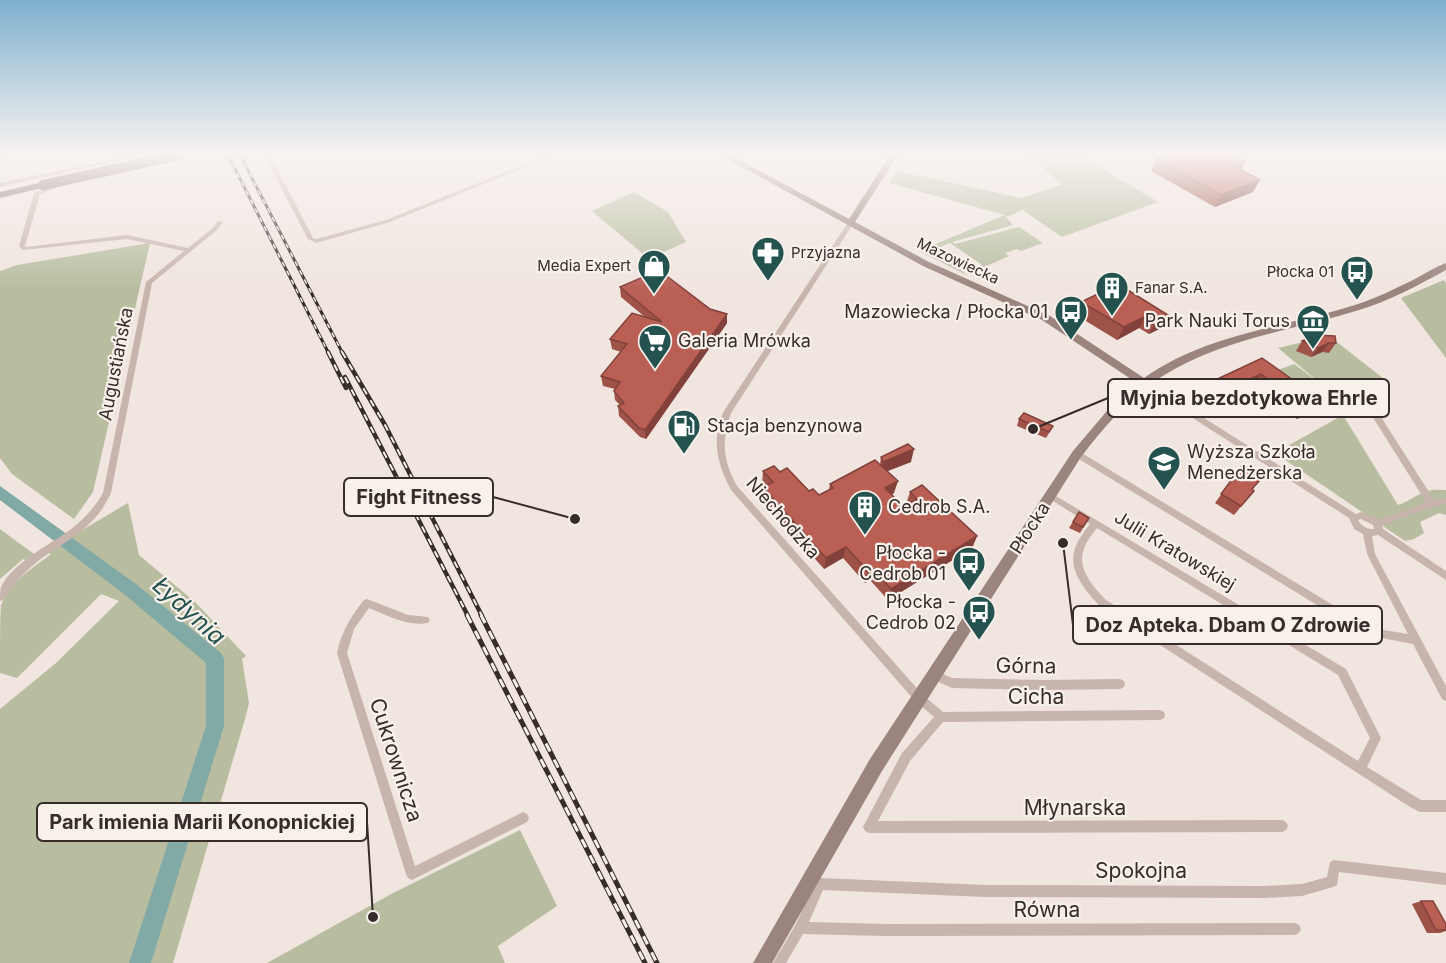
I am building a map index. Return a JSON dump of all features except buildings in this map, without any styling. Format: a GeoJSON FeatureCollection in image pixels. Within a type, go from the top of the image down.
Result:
{"type":"FeatureCollection","features":[{"type":"Feature","properties":{"kind":"main road","name":"Mazowiecka"},"geometry":{"type":"LineString","coordinates":[[806,200],[926,264],[1046,318],[1144,383]]}},
{"type":"Feature","properties":{"kind":"main road","name":"Niechodzka"},"geometry":{"type":"LineString","coordinates":[[850,224],[865,200]]}},
{"type":"Feature","properties":{"kind":"main road","name":"Płocka"},"geometry":{"type":"LineString","coordinates":[[762,963],[876,765],[1077,454],[1113,408],[1144,383],[1206,348],[1261,331],[1360,306],[1446,267]]}},
{"type":"Feature","properties":{"kind":"street"},"geometry":{"type":"LineString","coordinates":[[36,200],[22,246],[25,249],[127,237],[190,250]]}},
{"type":"Feature","properties":{"kind":"street"},"geometry":{"type":"LineString","coordinates":[[290,200],[310,239],[322,240],[388,221],[441,200]]}},
{"type":"Feature","properties":{"kind":"street","name":"Augustiańska"},"geometry":{"type":"LineString","coordinates":[[0,597],[18,573],[97,512],[107,493],[149,282],[215,229],[220,222]]}},
{"type":"Feature","properties":{"kind":"street","name":"Niechodzka"},"geometry":{"type":"LineString","coordinates":[[850,224],[727,413],[721,426],[719,445],[723,468],[735,488],[919,698]]}},
{"type":"Feature","properties":{"kind":"street"},"geometry":{"type":"LineString","coordinates":[[1144,383],[1354,517],[1366,516],[1446,576]]}},
{"type":"Feature","properties":{"kind":"street"},"geometry":{"type":"LineString","coordinates":[[1366,400],[1431,503]]}},
{"type":"Feature","properties":{"kind":"street"},"geometry":{"type":"LineString","coordinates":[[1077,454],[1370,632],[1417,640]]}},
{"type":"Feature","properties":{"kind":"street","name":"Julii Kratowskiej"},"geometry":{"type":"LineString","coordinates":[[1051,496],[1342,672],[1376,738],[1360,768]]}},
{"type":"Feature","properties":{"kind":"street"},"geometry":{"type":"LineString","coordinates":[[1367,533],[1431,503],[1446,501]]}},
{"type":"Feature","properties":{"kind":"street"},"geometry":{"type":"LineString","coordinates":[[1354,517],[1355,524],[1367,533],[1371,554],[1446,696]]}},
{"type":"Feature","properties":{"kind":"street"},"geometry":{"type":"LineString","coordinates":[[1096,523],[1078,552],[1078,559],[1090,592],[1420,806],[1446,806]]}},
{"type":"Feature","properties":{"kind":"street","name":"Cukrownicza"},"geometry":{"type":"LineString","coordinates":[[426,620],[408,620],[389,610],[367,603],[357,615],[344,641],[342,653],[412,874],[523,818]]}},
{"type":"Feature","properties":{"kind":"street","name":"Górna"},"geometry":{"type":"LineString","coordinates":[[934,675],[952,682],[1044,685],[1120,684]]}},
{"type":"Feature","properties":{"kind":"street"},"geometry":{"type":"LineString","coordinates":[[919,698],[941,717]]}},
{"type":"Feature","properties":{"kind":"street","name":"Cicha"},"geometry":{"type":"LineString","coordinates":[[941,717],[1160,716]]}},
{"type":"Feature","properties":{"kind":"street","name":"Młynarska"},"geometry":{"type":"LineString","coordinates":[[941,717],[906,757],[869,827],[1282,826]]}},
{"type":"Feature","properties":{"kind":"street","name":"Spokojna"},"geometry":{"type":"LineString","coordinates":[[800,928],[820,884],[985,891],[1264,892],[1302,890],[1333,882],[1334,866],[1446,879]]}},
{"type":"Feature","properties":{"kind":"street"},"geometry":{"type":"LineString","coordinates":[[779,963],[800,928]]}},
{"type":"Feature","properties":{"kind":"street","name":"Równa"},"geometry":{"type":"LineString","coordinates":[[800,928],[885,930],[1295,929]]}},
{"type":"Feature","properties":{"kind":"green space"},"geometry":{"type":"Polygon","coordinates":[[[616,200],[647,200],[668,212],[686,242],[649,259],[592,211],[616,200]]]}},
{"type":"Feature","properties":{"kind":"green space"},"geometry":{"type":"Polygon","coordinates":[[[950,200],[1155,200],[1158,202],[1062,237],[1021,209],[1006,217],[1013,225],[952,242],[955,244],[1019,227],[1043,243],[1021,251],[1017,249],[1005,253],[1009,256],[982,268],[981,264],[950,243],[935,249],[967,275],[919,251],[1005,215],[950,200]]]}},
{"type":"Feature","properties":{"kind":"green space"},"geometry":{"type":"Polygon","coordinates":[[[150,243],[93,492],[74,519],[12,474],[0,458],[0,271],[17,265],[150,243]]]}},
{"type":"Feature","properties":{"kind":"green space"},"geometry":{"type":"Polygon","coordinates":[[[1444,280],[1446,283],[1446,358],[1401,298],[1444,280]]]}},
{"type":"Feature","properties":{"kind":"green space"},"geometry":{"type":"Polygon","coordinates":[[[1329,336],[1388,382],[1338,397],[1329,390],[1312,396],[1278,370],[1294,364],[1320,383],[1278,348],[1329,336]]]}},
{"type":"Feature","properties":{"kind":"green space"},"geometry":{"type":"Polygon","coordinates":[[[1343,415],[1398,505],[1431,490],[1446,490],[1446,515],[1439,513],[1420,522],[1424,533],[1405,541],[1275,453],[1343,415]]]}},
{"type":"Feature","properties":{"kind":"green space"},"geometry":{"type":"Polygon","coordinates":[[[128,503],[139,555],[195,602],[246,656],[242,659],[249,703],[245,719],[173,963],[0,963],[0,709],[56,663],[119,601],[101,594],[17,678],[0,673],[1,606],[14,584],[50,555],[50,549],[128,503]]]}},
{"type":"Feature","properties":{"kind":"green space"},"geometry":{"type":"Polygon","coordinates":[[[0,529],[35,554],[26,560],[23,559],[0,579],[0,529]]]}},
{"type":"Feature","properties":{"kind":"green space"},"geometry":{"type":"Polygon","coordinates":[[[520,830],[557,906],[498,946],[505,963],[267,963],[393,893],[520,830]]]}},
{"type":"Feature","properties":{"kind":"waterway","name":"Łydynia"},"geometry":{"type":"LineString","coordinates":[[0,492],[130,589],[215,659],[215,726],[140,963]]}},
{"type":"Feature","properties":{"kind":"railway"},"geometry":{"type":"LineString","coordinates":[[251,200],[329,354]]}},
{"type":"Feature","properties":{"kind":"railway"},"geometry":{"type":"LineString","coordinates":[[263,200],[343,354]]}},
{"type":"Feature","properties":{"kind":"railway"},"geometry":{"type":"LineString","coordinates":[[342,352],[385,425],[482,616]]}},
{"type":"Feature","properties":{"kind":"railway"},"geometry":{"type":"LineString","coordinates":[[329,354],[346,388]]}},
{"type":"Feature","properties":{"kind":"railway"},"geometry":{"type":"LineString","coordinates":[[345,377],[468,616]]}},
{"type":"Feature","properties":{"kind":"railway"},"geometry":{"type":"LineString","coordinates":[[467,615],[645,963]]}},
{"type":"Feature","properties":{"kind":"railway"},"geometry":{"type":"LineString","coordinates":[[481,615],[657,963]]}},
{"type":"Feature","properties":{"kind":"place","name":"Przyjazna"},"geometry":{"type":"Point","coordinates":[768,282]}},
{"type":"Feature","properties":{"kind":"place","name":"Media Expert"},"geometry":{"type":"Point","coordinates":[654,295]}},
{"type":"Feature","properties":{"kind":"place","name":"Płocka 01"},"geometry":{"type":"Point","coordinates":[1357,301]}},
{"type":"Feature","properties":{"kind":"place","name":"Fanar S.A."},"geometry":{"type":"Point","coordinates":[1112,317]}},
{"type":"Feature","properties":{"kind":"place","name":"Mazowiecka / Płocka 01"},"geometry":{"type":"Point","coordinates":[1071,341]}},
{"type":"Feature","properties":{"kind":"place","name":"Park Nauki Torus"},"geometry":{"type":"Point","coordinates":[1313,350]}},
{"type":"Feature","properties":{"kind":"place","name":"Galeria Mrówka"},"geometry":{"type":"Point","coordinates":[655,370]}},
{"type":"Feature","properties":{"kind":"place","name":"Myjnia bezdotykowa Ehrle"},"geometry":{"type":"Point","coordinates":[1033,429]}},
{"type":"Feature","properties":{"kind":"place","name":"Stacja benzynowa"},"geometry":{"type":"Point","coordinates":[684,455]}},
{"type":"Feature","properties":{"kind":"place","name":"Wyższa Szkoła Menedżerska"},"geometry":{"type":"Point","coordinates":[1164,491]}},
{"type":"Feature","properties":{"kind":"place","name":"Fight Fitness"},"geometry":{"type":"Point","coordinates":[575,519]}},
{"type":"Feature","properties":{"kind":"place","name":"Cedrob S.A."},"geometry":{"type":"Point","coordinates":[865,536]}},
{"type":"Feature","properties":{"kind":"place","name":"Doz Apteka. Dbam O Zdrowie"},"geometry":{"type":"Point","coordinates":[1063,543]}},
{"type":"Feature","properties":{"kind":"place","name":"Płocka - Cedrob 01"},"geometry":{"type":"Point","coordinates":[969,592]}},
{"type":"Feature","properties":{"kind":"place","name":"Płocka - Cedrob 02"},"geometry":{"type":"Point","coordinates":[979,641]}},
{"type":"Feature","properties":{"kind":"place","name":"Park imienia Marii Konopnickiej"},"geometry":{"type":"Point","coordinates":[373,917]}}]}
